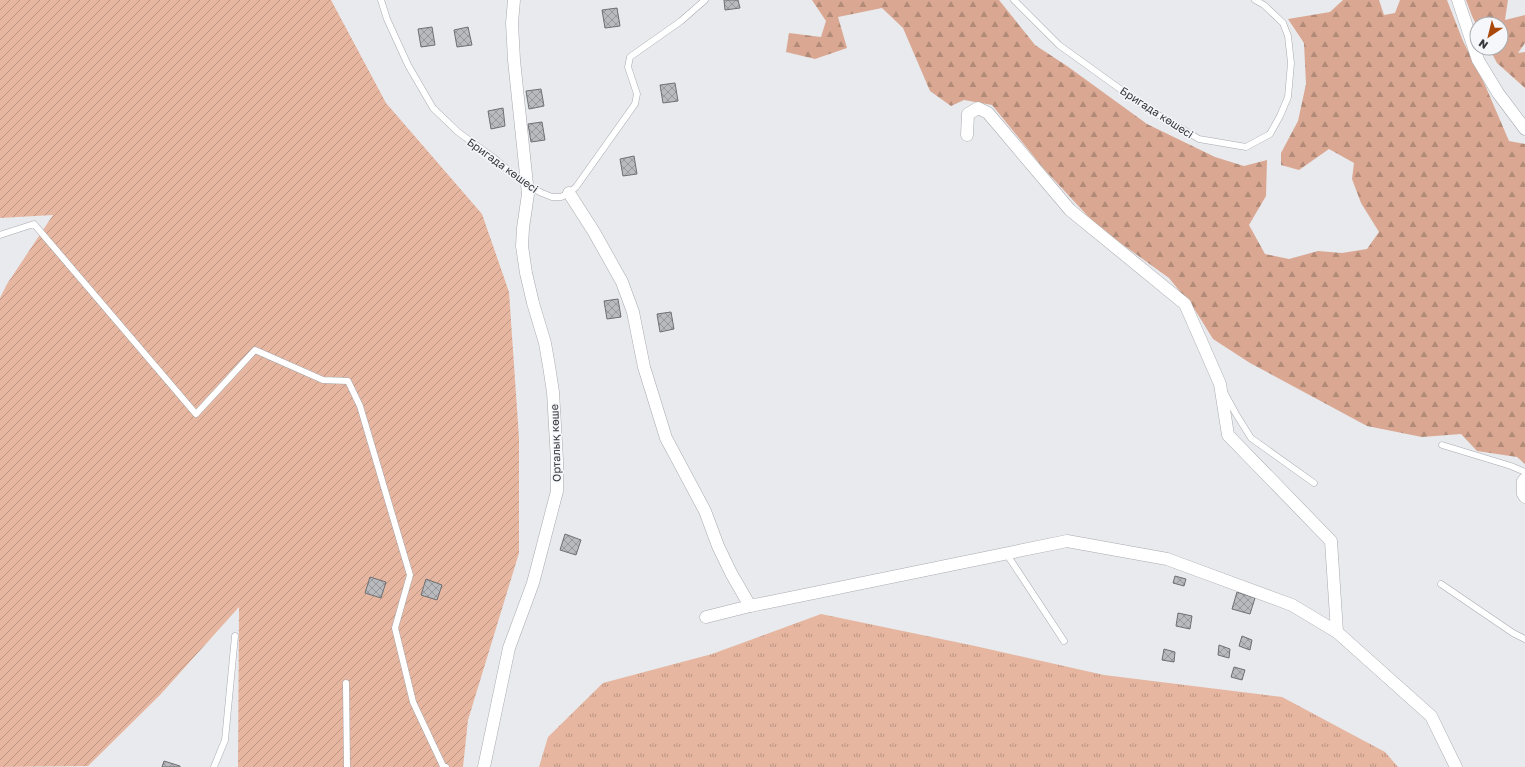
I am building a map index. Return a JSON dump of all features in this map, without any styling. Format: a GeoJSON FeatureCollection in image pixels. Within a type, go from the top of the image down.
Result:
{"type":"FeatureCollection","features":[{"type":"Feature","properties":{"kind":"street","name":"Орталық көше"},"geometry":{"type":"LineString","coordinates":[[484,767],[509,648],[533,583],[557,491],[557,460],[553,392],[545,343],[533,303],[522,246],[523,228],[528,199],[514,60],[512,23],[514,0]]}},
{"type":"Feature","properties":{"kind":"street"},"geometry":{"type":"LineString","coordinates":[[1458,0],[1478,60],[1498,93],[1525,129]]}},
{"type":"Feature","properties":{"kind":"street"},"geometry":{"type":"LineString","coordinates":[[967,135],[968,114],[978,108],[988,113],[1070,210],[1185,304],[1220,384],[1228,435],[1331,541],[1337,632]]}},
{"type":"Feature","properties":{"kind":"street"},"geometry":{"type":"LineString","coordinates":[[569,193],[594,232],[622,282],[633,312],[644,367],[666,438],[705,511],[718,546],[731,573],[750,606]]}},
{"type":"Feature","properties":{"kind":"street"},"geometry":{"type":"LineString","coordinates":[[1525,480],[1523,481],[1523,494],[1525,497]]}},
{"type":"Feature","properties":{"kind":"street"},"geometry":{"type":"LineString","coordinates":[[706,617],[750,606],[1067,541],[1167,559],[1292,605],[1337,632],[1432,716],[1456,767]]}},
{"type":"Feature","properties":{"kind":"lane","name":"Бригада көшесі"},"geometry":{"type":"LineString","coordinates":[[381,0],[387,19],[408,66],[433,108],[458,132],[494,158],[526,185],[552,197],[561,197],[569,193]]}},
{"type":"Feature","properties":{"kind":"lane"},"geometry":{"type":"LineString","coordinates":[[569,193],[576,187],[635,104],[637,94],[628,67],[630,56],[681,21],[705,0]]}},
{"type":"Feature","properties":{"kind":"lane","name":"Бригада көшесі"},"geometry":{"type":"LineString","coordinates":[[1014,0],[1059,45],[1145,107],[1199,140],[1246,147],[1270,134],[1288,96],[1290,70],[1288,36],[1283,23],[1264,5],[1254,0]]}},
{"type":"Feature","properties":{"kind":"lane"},"geometry":{"type":"LineString","coordinates":[[0,235],[34,224],[196,414],[255,350],[323,380],[348,381],[360,406],[410,575],[395,628],[412,702],[444,766],[446,767]]}},
{"type":"Feature","properties":{"kind":"lane"},"geometry":{"type":"LineString","coordinates":[[1220,384],[1251,438],[1314,483]]}},
{"type":"Feature","properties":{"kind":"lane"},"geometry":{"type":"LineString","coordinates":[[1442,445],[1511,466],[1525,472]]}},
{"type":"Feature","properties":{"kind":"lane"},"geometry":{"type":"LineString","coordinates":[[1006,553],[1064,641]]}},
{"type":"Feature","properties":{"kind":"lane"},"geometry":{"type":"LineString","coordinates":[[1441,584],[1512,633],[1525,639]]}},
{"type":"Feature","properties":{"kind":"lane"},"geometry":{"type":"LineString","coordinates":[[214,767],[225,740],[235,636]]}},
{"type":"Feature","properties":{"kind":"lane"},"geometry":{"type":"LineString","coordinates":[[346,683],[347,767]]}},
{"type":"Feature","properties":{"kind":"green space"},"geometry":{"type":"Polygon","coordinates":[[[0,0],[331,0],[386,103],[482,214],[509,292],[519,438],[519,553],[468,720],[463,767],[238,767],[239,607],[160,695],[88,766],[0,767],[0,298],[7,284],[53,215],[0,218],[0,0]]]}},
{"type":"Feature","properties":{"kind":"green space"},"geometry":{"type":"Polygon","coordinates":[[[812,0],[999,0],[1035,45],[1067,66],[1147,124],[1215,157],[1244,166],[1267,160],[1266,196],[1249,225],[1265,254],[1289,259],[1318,251],[1342,253],[1367,249],[1379,232],[1361,203],[1352,179],[1354,163],[1329,149],[1299,170],[1281,165],[1281,153],[1298,121],[1306,84],[1304,43],[1288,19],[1330,12],[1343,0],[1379,0],[1384,15],[1395,13],[1400,0],[1447,0],[1469,56],[1470,56],[1485,85],[1509,141],[1525,144],[1525,464],[1517,457],[1477,451],[1461,434],[1422,437],[1367,426],[1250,363],[1213,339],[1195,310],[1169,278],[1097,226],[1044,169],[992,105],[964,100],[951,106],[930,91],[903,28],[882,8],[838,17],[847,48],[815,59],[786,52],[789,33],[821,37],[826,21],[812,0]]]}},
{"type":"Feature","properties":{"kind":"green space"},"geometry":{"type":"Polygon","coordinates":[[[1466,0],[1508,0],[1506,16],[1472,16],[1466,0]]]}},
{"type":"Feature","properties":{"kind":"green space"},"geometry":{"type":"Polygon","coordinates":[[[1525,15],[1525,43],[1518,53],[1525,52],[1525,88],[1497,63],[1493,56],[1509,56],[1509,19],[1525,15]]]}},
{"type":"Feature","properties":{"kind":"green space"},"geometry":{"type":"Polygon","coordinates":[[[821,614],[1104,675],[1282,697],[1385,752],[1398,767],[539,767],[548,737],[603,683],[712,654],[821,614]]]}},
{"type":"Feature","properties":{"kind":"building"},"geometry":{"type":"Polygon","coordinates":[[[724,0],[738,0],[740,8],[725,10],[724,0]]]}},
{"type":"Feature","properties":{"kind":"building"},"geometry":{"type":"Polygon","coordinates":[[[617,8],[620,26],[605,28],[602,10],[617,8]]]}},
{"type":"Feature","properties":{"kind":"building"},"geometry":{"type":"Polygon","coordinates":[[[432,27],[435,45],[421,47],[418,29],[432,27]]]}},
{"type":"Feature","properties":{"kind":"building"},"geometry":{"type":"Polygon","coordinates":[[[468,27],[472,45],[457,47],[454,30],[468,27]]]}},
{"type":"Feature","properties":{"kind":"building"},"geometry":{"type":"Polygon","coordinates":[[[675,83],[678,101],[663,103],[660,85],[675,83]]]}},
{"type":"Feature","properties":{"kind":"building"},"geometry":{"type":"Polygon","coordinates":[[[541,89],[544,106],[529,109],[526,91],[541,89]]]}},
{"type":"Feature","properties":{"kind":"building"},"geometry":{"type":"Polygon","coordinates":[[[503,108],[505,126],[491,129],[488,111],[503,108]]]}},
{"type":"Feature","properties":{"kind":"building"},"geometry":{"type":"Polygon","coordinates":[[[542,122],[545,140],[531,142],[528,124],[542,122]]]}},
{"type":"Feature","properties":{"kind":"building"},"geometry":{"type":"Polygon","coordinates":[[[634,156],[637,174],[623,176],[620,159],[634,156]]]}},
{"type":"Feature","properties":{"kind":"building"},"geometry":{"type":"Polygon","coordinates":[[[618,299],[621,317],[607,319],[604,301],[618,299]]]}},
{"type":"Feature","properties":{"kind":"building"},"geometry":{"type":"Polygon","coordinates":[[[671,312],[674,329],[660,332],[657,314],[671,312]]]}},
{"type":"Feature","properties":{"kind":"building"},"geometry":{"type":"Polygon","coordinates":[[[565,534],[581,540],[576,555],[560,550],[565,534]]]}},
{"type":"Feature","properties":{"kind":"building"},"geometry":{"type":"Polygon","coordinates":[[[1175,576],[1186,579],[1184,586],[1173,583],[1175,576]]]}},
{"type":"Feature","properties":{"kind":"building"},"geometry":{"type":"Polygon","coordinates":[[[370,577],[386,582],[381,598],[365,593],[370,577]]]}},
{"type":"Feature","properties":{"kind":"building"},"geometry":{"type":"Polygon","coordinates":[[[426,579],[442,585],[437,600],[421,595],[426,579]]]}},
{"type":"Feature","properties":{"kind":"building"},"geometry":{"type":"Polygon","coordinates":[[[1237,592],[1255,598],[1250,614],[1232,609],[1237,592]]]}},
{"type":"Feature","properties":{"kind":"building"},"geometry":{"type":"Polygon","coordinates":[[[1178,613],[1192,616],[1190,629],[1176,626],[1178,613]]]}},
{"type":"Feature","properties":{"kind":"building"},"geometry":{"type":"Polygon","coordinates":[[[1242,636],[1252,640],[1250,650],[1239,646],[1242,636]]]}},
{"type":"Feature","properties":{"kind":"building"},"geometry":{"type":"Polygon","coordinates":[[[1219,645],[1230,649],[1229,658],[1218,655],[1219,645]]]}},
{"type":"Feature","properties":{"kind":"building"},"geometry":{"type":"Polygon","coordinates":[[[1164,649],[1175,652],[1174,662],[1162,660],[1164,649]]]}},
{"type":"Feature","properties":{"kind":"building"},"geometry":{"type":"Polygon","coordinates":[[[1234,667],[1245,670],[1242,680],[1231,677],[1234,667]]]}},
{"type":"Feature","properties":{"kind":"building"},"geometry":{"type":"Polygon","coordinates":[[[164,761],[180,766],[180,767],[162,767],[164,761]]]}}]}
